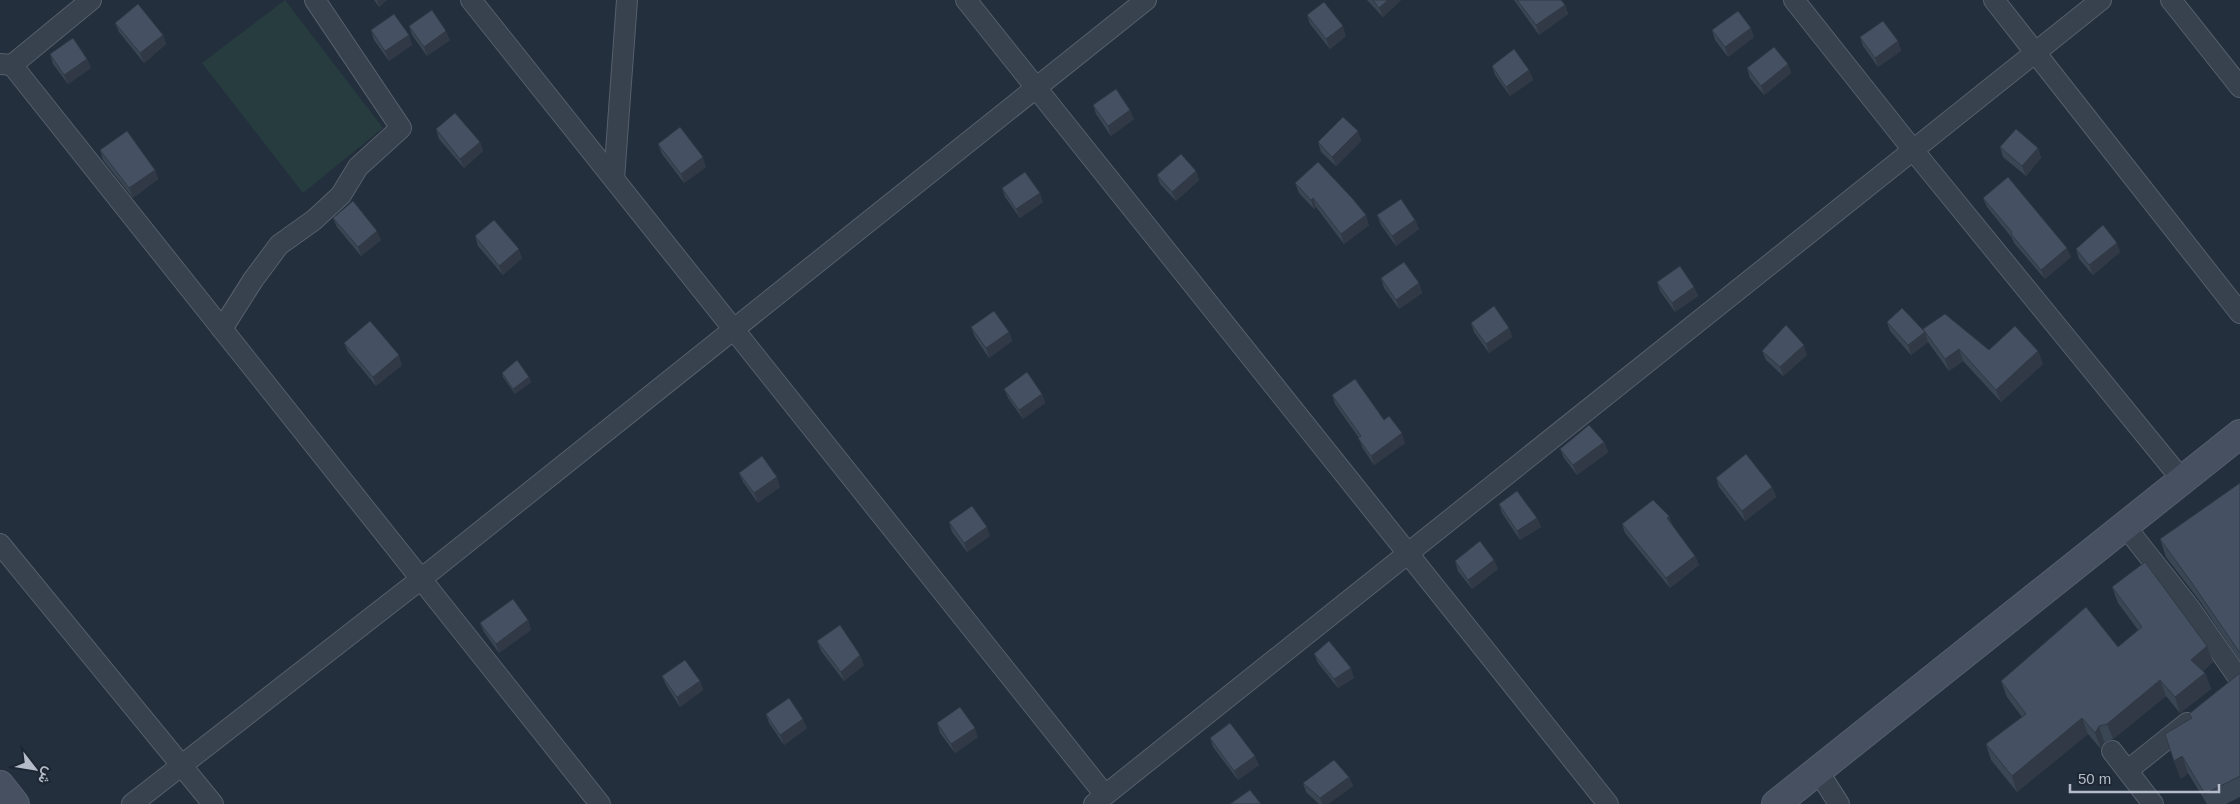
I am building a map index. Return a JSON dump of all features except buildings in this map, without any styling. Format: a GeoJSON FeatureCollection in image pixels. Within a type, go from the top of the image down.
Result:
{"type":"FeatureCollection","features":[{"type":"Feature","properties":{"kind":"street"},"geometry":{"type":"LineString","coordinates":[[91,0],[6,65],[222,329],[600,804]]}},
{"type":"Feature","properties":{"kind":"street"},"geometry":{"type":"LineString","coordinates":[[222,329],[253,280],[279,245],[314,220],[341,196],[358,167],[401,128],[315,0]]}},
{"type":"Feature","properties":{"kind":"street"},"geometry":{"type":"LineString","coordinates":[[471,0],[734,330],[1099,800],[2101,0]]}},
{"type":"Feature","properties":{"kind":"street"},"geometry":{"type":"LineString","coordinates":[[614,179],[627,0]]}},
{"type":"Feature","properties":{"kind":"street"},"geometry":{"type":"LineString","coordinates":[[966,0],[1608,804]]}},
{"type":"Feature","properties":{"kind":"street"},"geometry":{"type":"LineString","coordinates":[[132,804],[421,579],[1146,0]]}},
{"type":"Feature","properties":{"kind":"street"},"geometry":{"type":"LineString","coordinates":[[1794,0],[1913,150],[2183,481]]}},
{"type":"Feature","properties":{"kind":"street"},"geometry":{"type":"LineString","coordinates":[[1994,0],[2240,313]]}},
{"type":"Feature","properties":{"kind":"street"},"geometry":{"type":"LineString","coordinates":[[2171,0],[2240,86]]}},
{"type":"Feature","properties":{"kind":"street"},"geometry":{"type":"LineString","coordinates":[[1776,804],[2240,434]]}},
{"type":"Feature","properties":{"kind":"street"},"geometry":{"type":"LineString","coordinates":[[2125,526],[2189,607],[2235,685]]}},
{"type":"Feature","properties":{"kind":"street"},"geometry":{"type":"LineString","coordinates":[[0,544],[213,804]]}},
{"type":"Feature","properties":{"kind":"street"},"geometry":{"type":"LineString","coordinates":[[2128,770],[2202,711]]}},
{"type":"Feature","properties":{"kind":"street"},"geometry":{"type":"LineString","coordinates":[[2112,751],[2153,804]]}},
{"type":"Feature","properties":{"kind":"street"},"geometry":{"type":"LineString","coordinates":[[1818,771],[1839,804]]}},
{"type":"Feature","properties":{"kind":"street"},"geometry":{"type":"LineString","coordinates":[[0,785],[16,804]]}},
{"type":"Feature","properties":{"kind":"green space"},"geometry":{"type":"Polygon","coordinates":[[[285,0],[383,128],[303,193],[202,63],[285,0]]]}}]}
